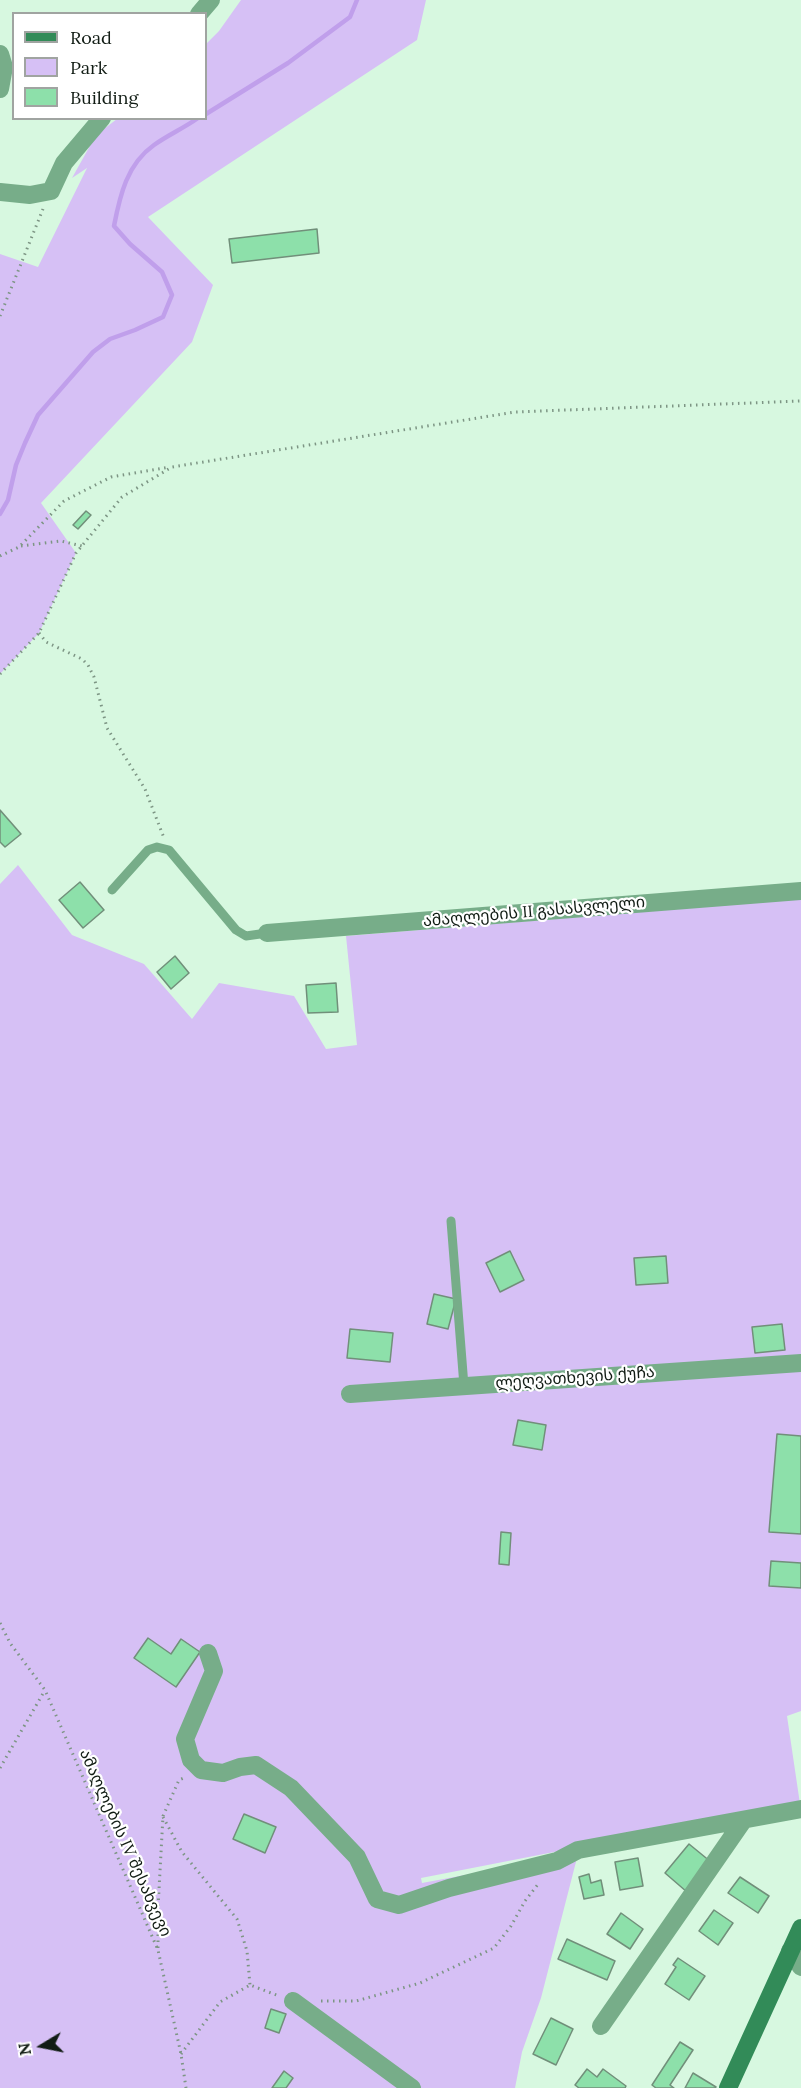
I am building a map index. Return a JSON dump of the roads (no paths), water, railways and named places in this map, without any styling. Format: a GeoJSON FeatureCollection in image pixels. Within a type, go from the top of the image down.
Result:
{"type":"FeatureCollection","features":[{"type":"Feature","properties":{"kind":"street"},"geometry":{"type":"LineString","coordinates":[[202,12],[211,0]]}},
{"type":"Feature","properties":{"kind":"street"},"geometry":{"type":"LineString","coordinates":[[0,54],[4,67],[0,89]]}},
{"type":"Feature","properties":{"kind":"street"},"geometry":{"type":"LineString","coordinates":[[0,192],[30,195],[51,191],[64,163],[100,120]]}},
{"type":"Feature","properties":{"kind":"street","name":"ამაღლების II გასასვლელი"},"geometry":{"type":"LineString","coordinates":[[267,933],[801,891]]}},
{"type":"Feature","properties":{"kind":"street","name":"ლეღვათხევის ქუჩა"},"geometry":{"type":"LineString","coordinates":[[350,1394],[801,1363]]}},
{"type":"Feature","properties":{"kind":"street"},"geometry":{"type":"LineString","coordinates":[[207,1653],[214,1671],[185,1739],[190,1760],[201,1770],[223,1773],[240,1767],[256,1765],[291,1788],[357,1857],[377,1899],[399,1905],[449,1888],[557,1861],[578,1850],[801,1809]]}},
{"type":"Feature","properties":{"kind":"street"},"geometry":{"type":"LineString","coordinates":[[601,2026],[743,1821]]}},
{"type":"Feature","properties":{"kind":"street"},"geometry":{"type":"LineString","coordinates":[[728,2088],[801,1928]]}},
{"type":"Feature","properties":{"kind":"street"},"geometry":{"type":"LineString","coordinates":[[790,1951],[801,1968]]}},
{"type":"Feature","properties":{"kind":"street"},"geometry":{"type":"LineString","coordinates":[[293,2001],[412,2088]]}},
{"type":"Feature","properties":{"kind":"lane"},"geometry":{"type":"LineString","coordinates":[[112,890],[148,850],[157,847],[169,850],[236,930],[246,936],[267,933]]}},
{"type":"Feature","properties":{"kind":"lane"},"geometry":{"type":"LineString","coordinates":[[451,1221],[464,1386]]}},
{"type":"Feature","properties":{"kind":"waterway"},"geometry":{"type":"LineString","coordinates":[[207,113],[288,63],[350,17],[357,0]]}},
{"type":"Feature","properties":{"kind":"waterway"},"geometry":{"type":"LineString","coordinates":[[0,514],[8,500],[16,465],[38,415],[93,352],[110,339],[163,317],[172,295],[162,272],[130,244],[114,226],[122,192],[137,161],[154,145],[195,120]]}}]}
